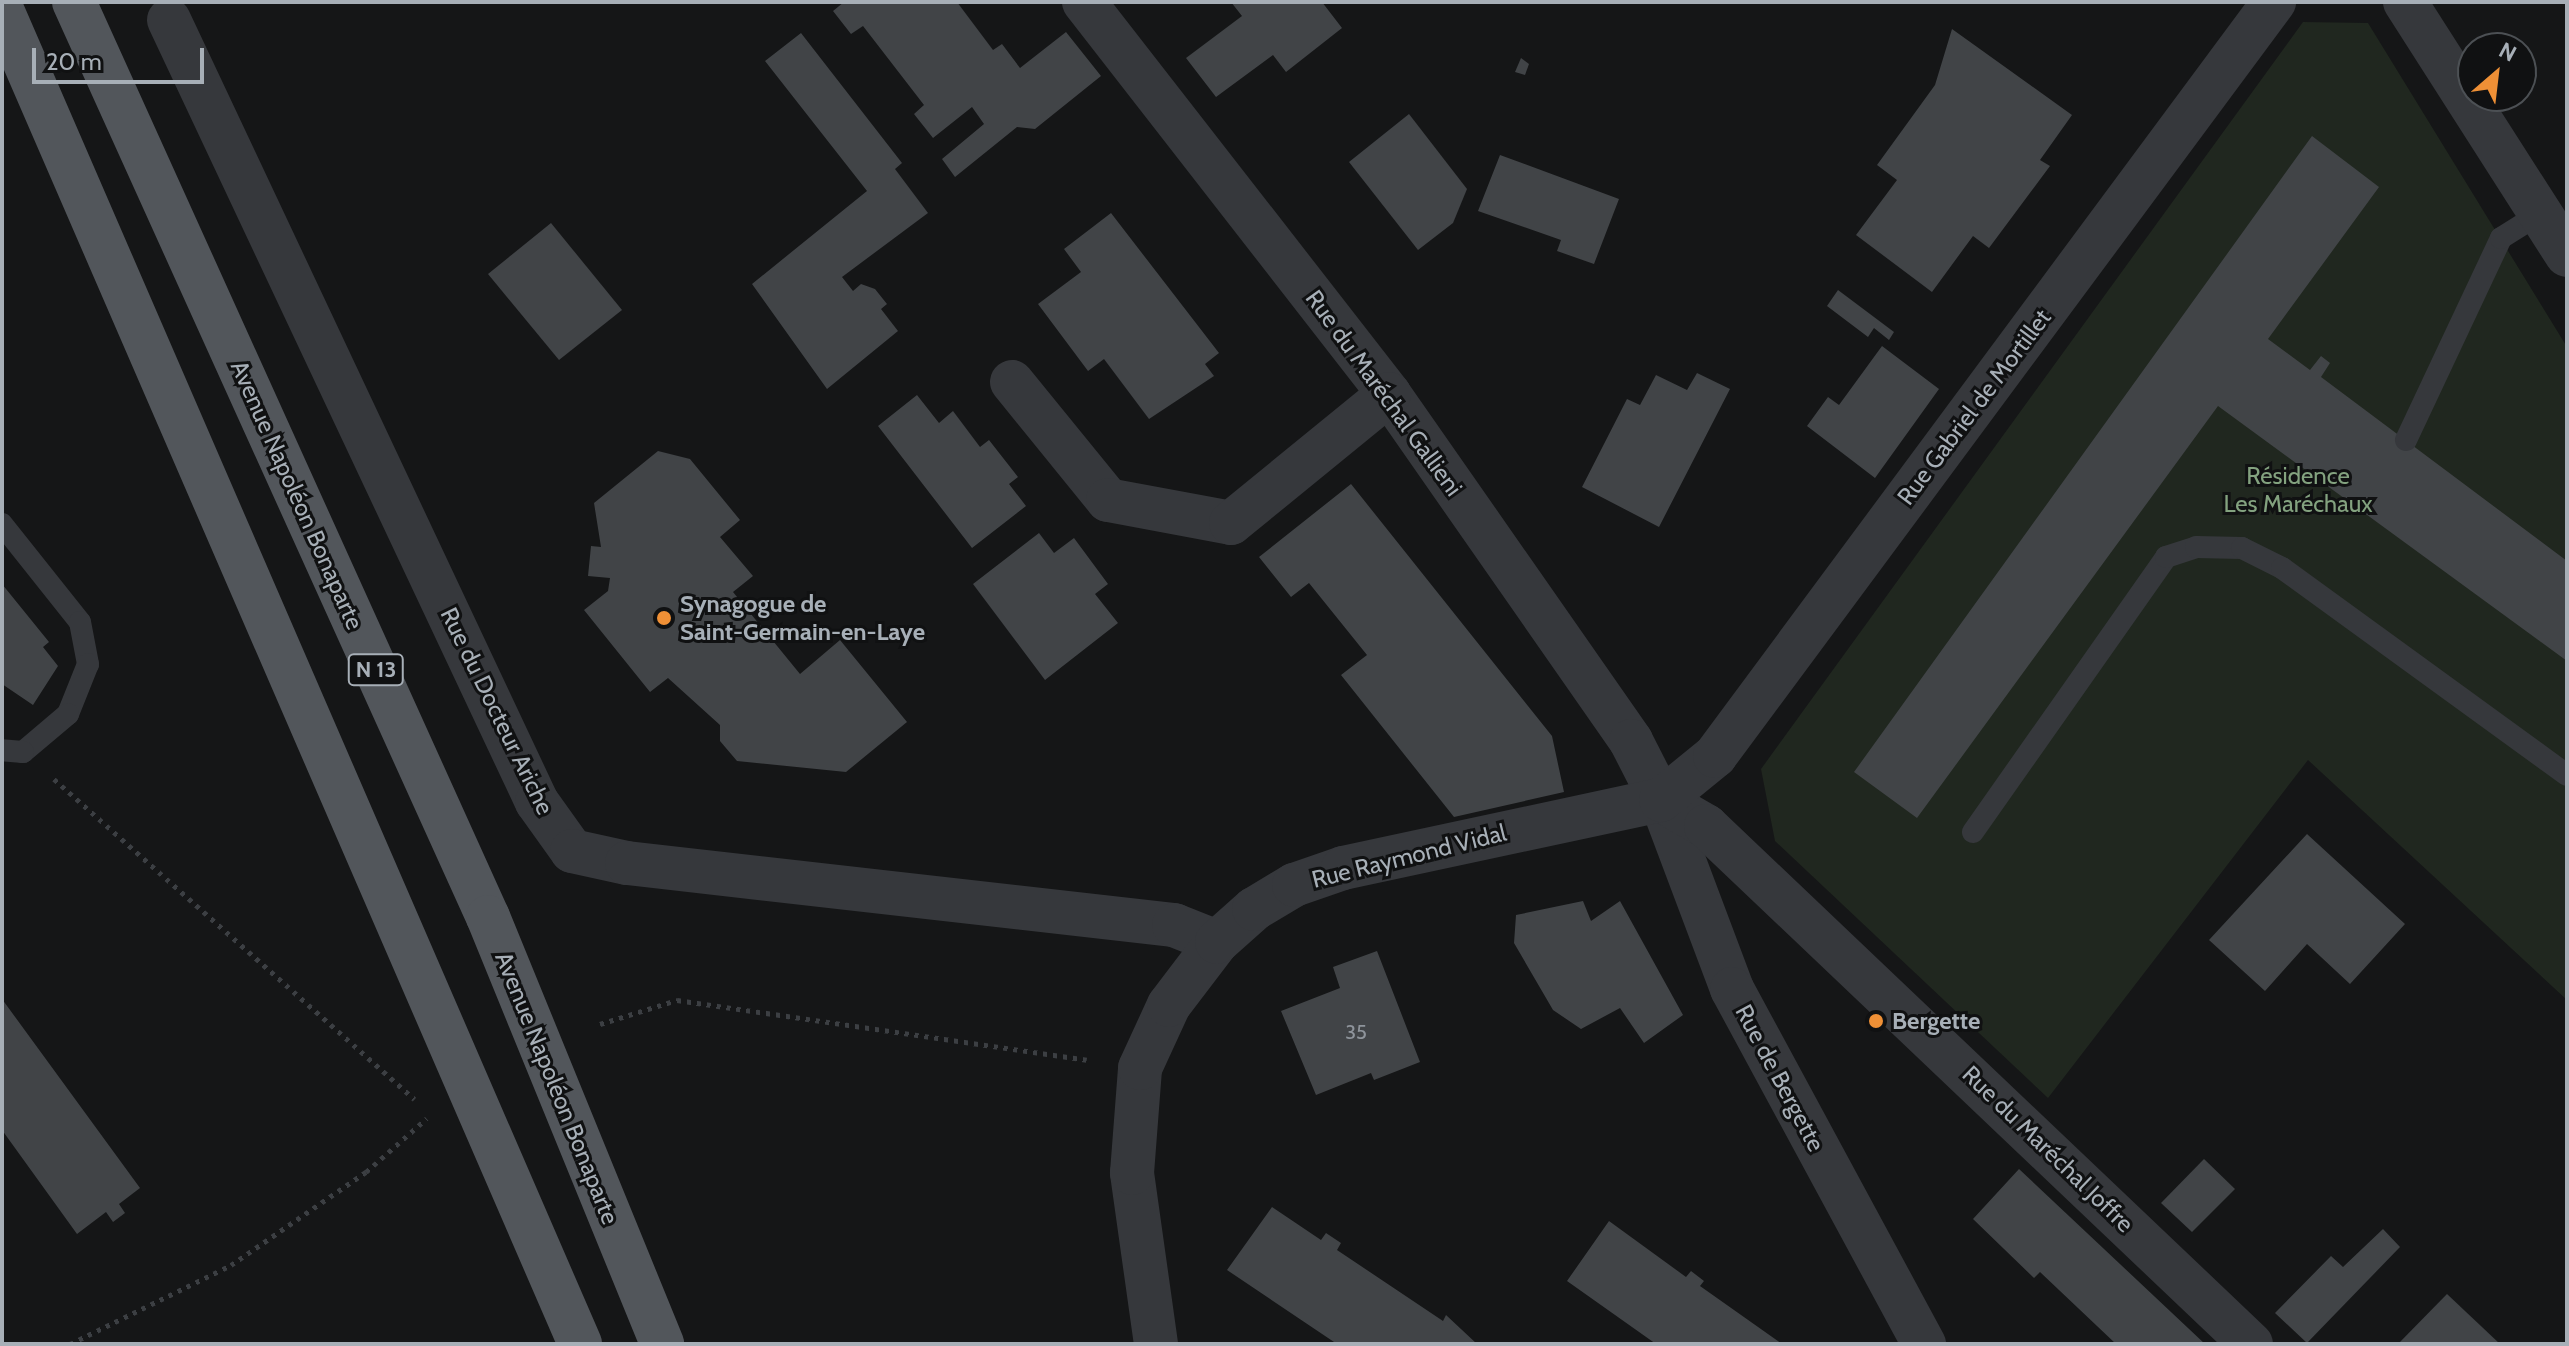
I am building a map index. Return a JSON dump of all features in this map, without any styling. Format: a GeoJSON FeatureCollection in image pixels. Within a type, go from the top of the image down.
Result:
{"type":"FeatureCollection","features":[{"type":"Feature","properties":{"kind":"main road","name":"Avenue Napoléon Bonaparte"},"geometry":{"type":"LineString","coordinates":[[74,2],[488,917],[662,1344]]}},
{"type":"Feature","properties":{"kind":"main road"},"geometry":{"type":"LineString","coordinates":[[2,10],[580,1344]]}},
{"type":"Feature","properties":{"kind":"street","name":"Rue du Maréchal Gallieni"},"geometry":{"type":"LineString","coordinates":[[1084,2],[1389,394],[1631,741],[1661,800]]}},
{"type":"Feature","properties":{"kind":"street","name":"Rue Gabriel de Mortillet"},"geometry":{"type":"LineString","coordinates":[[1661,800],[1715,756],[2274,2]]}},
{"type":"Feature","properties":{"kind":"street"},"geometry":{"type":"LineString","coordinates":[[2405,2],[2567,255]]}},
{"type":"Feature","properties":{"kind":"street","name":"Rue du Docteur Ariche"},"geometry":{"type":"LineString","coordinates":[[169,20],[537,802],[572,851],[627,863],[1174,925],[1217,942]]}},
{"type":"Feature","properties":{"kind":"street"},"geometry":{"type":"LineString","coordinates":[[1012,382],[1108,500],[1231,523],[1389,394]]}},
{"type":"Feature","properties":{"kind":"street","name":"Rue Raymond Vidal"},"geometry":{"type":"LineString","coordinates":[[1156,1344],[1132,1173],[1140,1068],[1169,1005],[1217,942],[1254,909],[1294,885],[1343,868],[1661,800]]}},
{"type":"Feature","properties":{"kind":"street","name":"Rue de Bergette"},"geometry":{"type":"LineString","coordinates":[[1661,800],[1732,989],[1924,1344]]}},
{"type":"Feature","properties":{"kind":"street","name":"Rue du Maréchal Joffre"},"geometry":{"type":"LineString","coordinates":[[1661,800],[1706,826],[2251,1344]]}},
{"type":"Feature","properties":{"kind":"lane"},"geometry":{"type":"LineString","coordinates":[[2406,440],[2501,238],[2541,213]]}},
{"type":"Feature","properties":{"kind":"lane"},"geometry":{"type":"LineString","coordinates":[[2,524],[80,622],[88,664],[68,714],[12,751]]}},
{"type":"Feature","properties":{"kind":"lane"},"geometry":{"type":"LineString","coordinates":[[1973,832],[2166,557],[2196,547],[2242,548],[2282,568],[2567,775]]}},
{"type":"Feature","properties":{"kind":"path"},"geometry":{"type":"LineString","coordinates":[[12,751],[432,1114],[366,1172],[231,1265],[70,1344]]}},
{"type":"Feature","properties":{"kind":"path"},"geometry":{"type":"LineString","coordinates":[[600,1024],[677,1000],[1140,1068]]}},
{"type":"Feature","properties":{"kind":"green space","name":"Résidence Les Maréchaux"},"geometry":{"type":"Polygon","coordinates":[[[2303,22],[2368,23],[2567,347],[2567,1000],[2308,760],[2048,1098],[1775,841],[1761,769],[2303,22]]]}},
{"type":"Feature","properties":{"kind":"building"},"geometry":{"type":"Polygon","coordinates":[[[844,2],[957,2],[993,50],[1002,44],[1020,68],[1066,32],[1101,76],[1035,129],[1017,127],[955,177],[942,159],[984,124],[972,107],[933,138],[914,114],[924,105],[863,26],[851,34],[833,11],[844,2]]]}},
{"type":"Feature","properties":{"kind":"building"},"geometry":{"type":"Polygon","coordinates":[[[1231,2],[1322,2],[1342,28],[1286,72],[1273,55],[1216,97],[1186,58],[1242,16],[1231,2]]]}},
{"type":"Feature","properties":{"kind":"building"},"geometry":{"type":"Polygon","coordinates":[[[1952,29],[2072,115],[2040,160],[2050,166],[1989,248],[1973,236],[1932,292],[1856,235],[1897,180],[1877,165],[1935,85],[1952,29]]]}},
{"type":"Feature","properties":{"kind":"building"},"geometry":{"type":"Polygon","coordinates":[[[801,33],[902,163],[895,169],[928,213],[842,277],[853,291],[861,284],[875,289],[887,304],[881,309],[898,331],[827,389],[752,284],[867,191],[765,61],[801,33]]]}},
{"type":"Feature","properties":{"kind":"building"},"geometry":{"type":"Polygon","coordinates":[[[1521,58],[1529,64],[1525,75],[1515,72],[1521,58]]]}},
{"type":"Feature","properties":{"kind":"building"},"geometry":{"type":"Polygon","coordinates":[[[1409,114],[1467,189],[1453,223],[1418,250],[1349,162],[1409,114]]]}},
{"type":"Feature","properties":{"kind":"building"},"geometry":{"type":"Polygon","coordinates":[[[2312,136],[2379,187],[2268,339],[2310,370],[2321,356],[2330,363],[2321,377],[2567,561],[2567,661],[2218,406],[1917,818],[1854,772],[2312,136]]]}},
{"type":"Feature","properties":{"kind":"building"},"geometry":{"type":"Polygon","coordinates":[[[1500,155],[1619,199],[1594,264],[1557,251],[1561,240],[1478,211],[1500,155]]]}},
{"type":"Feature","properties":{"kind":"building"},"geometry":{"type":"Polygon","coordinates":[[[1111,213],[1219,353],[1205,364],[1214,376],[1149,419],[1104,359],[1088,371],[1038,304],[1081,272],[1064,249],[1111,213]]]}},
{"type":"Feature","properties":{"kind":"building"},"geometry":{"type":"Polygon","coordinates":[[[551,223],[622,310],[559,360],[488,274],[551,223]]]}},
{"type":"Feature","properties":{"kind":"building"},"geometry":{"type":"Polygon","coordinates":[[[1838,290],[1894,332],[1889,340],[1874,328],[1868,337],[1827,306],[1838,290]]]}},
{"type":"Feature","properties":{"kind":"building"},"geometry":{"type":"Polygon","coordinates":[[[1882,346],[1939,389],[1875,478],[1807,426],[1828,397],[1839,405],[1882,346]]]}},
{"type":"Feature","properties":{"kind":"building"},"geometry":{"type":"Polygon","coordinates":[[[1697,373],[1730,389],[1659,527],[1582,487],[1627,399],[1640,405],[1656,375],[1687,390],[1697,373]]]}},
{"type":"Feature","properties":{"kind":"building"},"geometry":{"type":"Polygon","coordinates":[[[917,395],[939,423],[953,411],[980,447],[989,440],[1018,477],[1009,484],[1026,506],[972,548],[878,426],[917,395]]]}},
{"type":"Feature","properties":{"kind":"building","name":"Synagogue de Saint-Germain-en-Laye"},"geometry":{"type":"Polygon","coordinates":[[[658,451],[690,459],[740,520],[720,537],[753,576],[733,592],[800,674],[840,640],[907,722],[846,772],[737,761],[720,741],[720,725],[668,678],[650,692],[584,610],[608,591],[610,578],[588,576],[591,546],[601,547],[594,503],[658,451]]]}},
{"type":"Feature","properties":{"kind":"building"},"geometry":{"type":"Polygon","coordinates":[[[1351,484],[1552,736],[1564,792],[1454,817],[1341,675],[1367,655],[1309,583],[1291,597],[1259,557],[1351,484]]]}},
{"type":"Feature","properties":{"kind":"building"},"geometry":{"type":"Polygon","coordinates":[[[1039,533],[1054,553],[1074,538],[1108,584],[1095,594],[1118,623],[1045,680],[973,584],[1039,533]]]}},
{"type":"Feature","properties":{"kind":"building"},"geometry":{"type":"Polygon","coordinates":[[[2,584],[49,642],[43,647],[58,666],[33,705],[2,684],[2,584]]]}},
{"type":"Feature","properties":{"kind":"building"},"geometry":{"type":"Polygon","coordinates":[[[2307,834],[2405,924],[2350,984],[2307,944],[2265,991],[2209,940],[2307,834]]]}},
{"type":"Feature","properties":{"kind":"building"},"geometry":{"type":"Polygon","coordinates":[[[1583,901],[1591,921],[1620,901],[1683,1015],[1644,1043],[1620,1008],[1581,1029],[1553,1010],[1514,943],[1516,915],[1583,901]]]}},
{"type":"Feature","properties":{"kind":"building"},"geometry":{"type":"Polygon","coordinates":[[[1377,951],[1420,1062],[1374,1080],[1371,1073],[1316,1095],[1281,1011],[1340,988],[1333,967],[1377,951]]]}},
{"type":"Feature","properties":{"kind":"building"},"geometry":{"type":"Polygon","coordinates":[[[2,999],[140,1188],[119,1204],[125,1213],[113,1222],[106,1212],[77,1234],[2,1130],[2,999]]]}},
{"type":"Feature","properties":{"kind":"building"},"geometry":{"type":"Polygon","coordinates":[[[2204,1159],[2235,1189],[2192,1232],[2161,1203],[2204,1159]]]}},
{"type":"Feature","properties":{"kind":"building"},"geometry":{"type":"Polygon","coordinates":[[[2019,1169],[2205,1344],[2116,1344],[2040,1272],[2034,1278],[1973,1219],[2019,1169]]]}},
{"type":"Feature","properties":{"kind":"building"},"geometry":{"type":"Polygon","coordinates":[[[1272,1207],[1321,1240],[1326,1233],[1341,1243],[1337,1250],[1443,1321],[1446,1315],[1477,1344],[1337,1344],[1227,1270],[1272,1207]]]}},
{"type":"Feature","properties":{"kind":"building"},"geometry":{"type":"Polygon","coordinates":[[[1609,1221],[1686,1277],[1691,1271],[1704,1281],[1700,1286],[1782,1344],[1656,1344],[1567,1281],[1609,1221]]]}},
{"type":"Feature","properties":{"kind":"building"},"geometry":{"type":"Polygon","coordinates":[[[2383,1229],[2400,1247],[2307,1343],[2275,1313],[2331,1256],[2343,1267],[2383,1229]]]}},
{"type":"Feature","properties":{"kind":"building"},"geometry":{"type":"Polygon","coordinates":[[[2447,1294],[2500,1344],[2398,1344],[2447,1294]]]}},
{"type":"Feature","properties":{"kind":"place","name":"Synagogue de Saint-Germain-en-Laye"},"geometry":{"type":"Point","coordinates":[664,618]}},
{"type":"Feature","properties":{"kind":"place","name":"Bergette"},"geometry":{"type":"Point","coordinates":[1876,1021]}}]}
